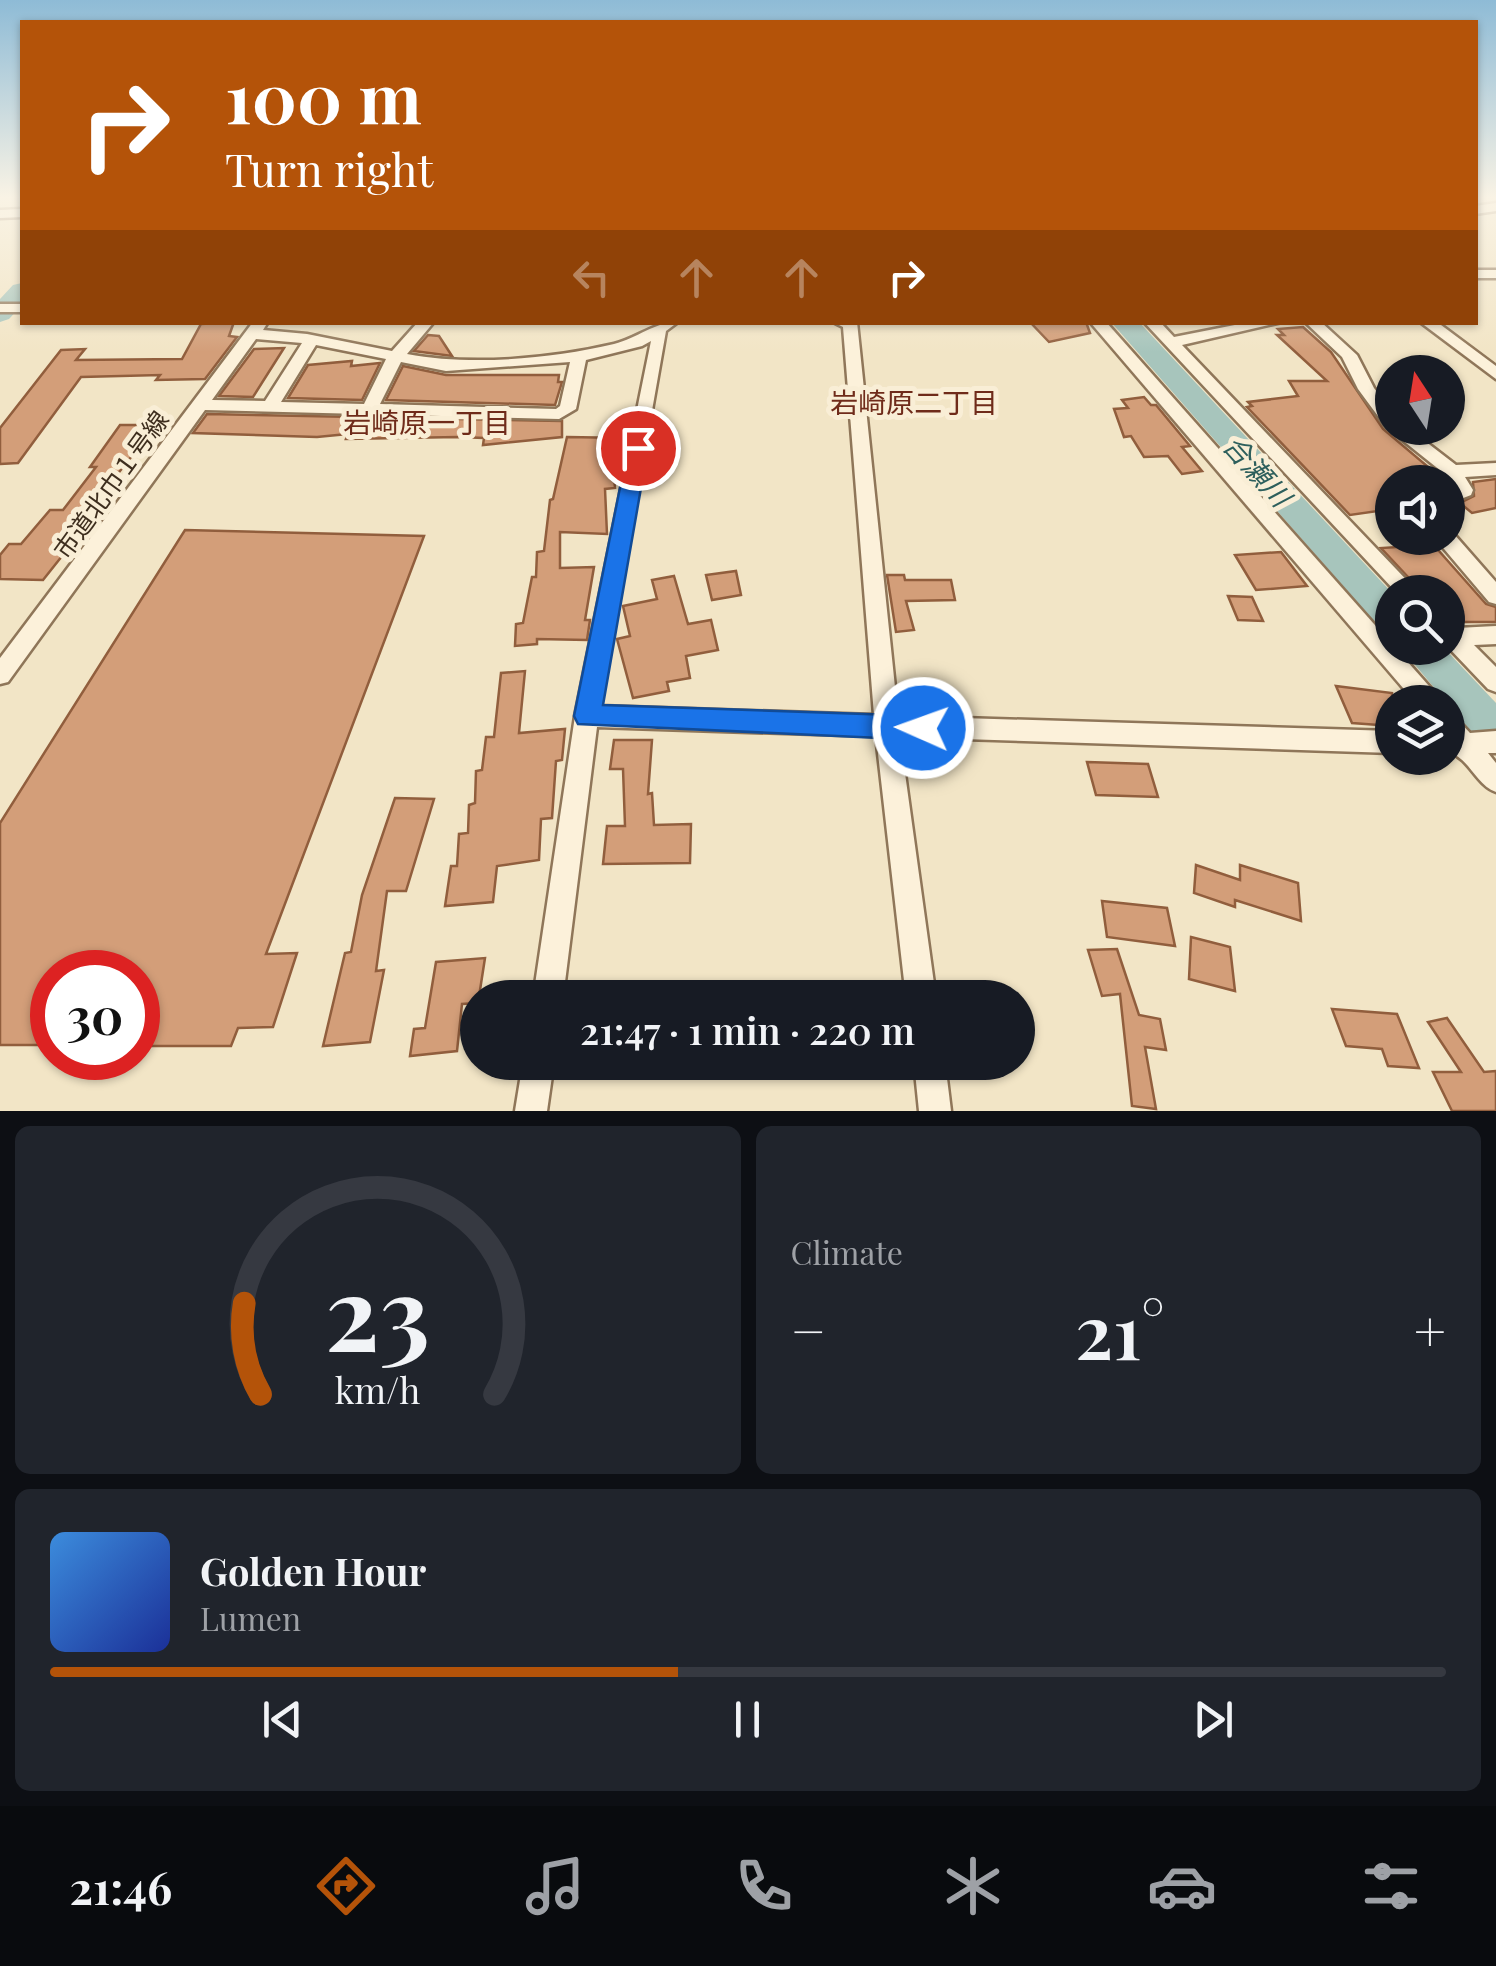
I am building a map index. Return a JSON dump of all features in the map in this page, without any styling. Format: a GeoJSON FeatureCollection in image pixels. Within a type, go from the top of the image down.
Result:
{"type":"FeatureCollection","features":[{"type":"Feature","properties":{"kind":"street"},"geometry":{"type":"LineString","coordinates":[[370,408],[395,357],[424,325]]}},
{"type":"Feature","properties":{"kind":"street"},"geometry":{"type":"LineString","coordinates":[[850,325],[886,727],[919,980]]}},
{"type":"Feature","properties":{"kind":"street"},"geometry":{"type":"LineString","coordinates":[[1100,325],[1413,685]]}},
{"type":"Feature","properties":{"kind":"street"},"geometry":{"type":"LineString","coordinates":[[1153,325],[1392,575]]}},
{"type":"Feature","properties":{"kind":"street"},"geometry":{"type":"LineString","coordinates":[[1169,342],[1259,325]]}},
{"type":"Feature","properties":{"kind":"street"},"geometry":{"type":"LineString","coordinates":[[1315,325],[1349,355],[1375,400]]}},
{"type":"Feature","properties":{"kind":"street"},"geometry":{"type":"LineString","coordinates":[[1431,325],[1496,374]]}},
{"type":"Feature","properties":{"kind":"street"},"geometry":{"type":"LineString","coordinates":[[256,328],[446,366],[579,357],[666,328],[587,716],[550,980]]}},
{"type":"Feature","properties":{"kind":"street","name":"市道北巾１号線"},"geometry":{"type":"LineString","coordinates":[[0,675],[256,328]]}},
{"type":"Feature","properties":{"kind":"street"},"geometry":{"type":"LineString","coordinates":[[272,406],[312,340]]}},
{"type":"Feature","properties":{"kind":"street"},"geometry":{"type":"LineString","coordinates":[[200,405],[559,414],[568,409],[579,357]]}},
{"type":"Feature","properties":{"kind":"street"},"geometry":{"type":"LineString","coordinates":[[1419,445],[1444,465]]}},
{"type":"Feature","properties":{"kind":"street"},"geometry":{"type":"LineString","coordinates":[[1465,470],[1496,469]]}},
{"type":"Feature","properties":{"kind":"street"},"geometry":{"type":"LineString","coordinates":[[1461,555],[1496,596]]}},
{"type":"Feature","properties":{"kind":"street"},"geometry":{"type":"LineString","coordinates":[[1465,635],[1496,636]]}},
{"type":"Feature","properties":{"kind":"street"},"geometry":{"type":"LineString","coordinates":[[1465,650],[1496,682]]}},
{"type":"Feature","properties":{"kind":"street"},"geometry":{"type":"LineString","coordinates":[[587,716],[1375,741]]}},
{"type":"Feature","properties":{"kind":"street"},"geometry":{"type":"LineString","coordinates":[[1465,738],[1496,742]]}},
{"type":"Feature","properties":{"kind":"street"},"geometry":{"type":"LineString","coordinates":[[1465,749],[1496,781]]}},
{"type":"Feature","properties":{"kind":"street"},"geometry":{"type":"LineString","coordinates":[[530,1111],[536,1080]]}},
{"type":"Feature","properties":{"kind":"street"},"geometry":{"type":"LineString","coordinates":[[931,1080],[935,1111]]}},
{"type":"Feature","properties":{"kind":"building"},"geometry":{"type":"Polygon","coordinates":[[[200,325],[233,325],[229,336],[237,337],[205,379],[156,380],[160,375],[81,377],[18,463],[0,464],[0,428],[61,350],[85,349],[76,360],[182,359],[200,325]]]}},
{"type":"Feature","properties":{"kind":"building"},"geometry":{"type":"Polygon","coordinates":[[[1033,325],[1087,325],[1090,333],[1049,342],[1033,325]]]}},
{"type":"Feature","properties":{"kind":"building"},"geometry":{"type":"Polygon","coordinates":[[[1303,327],[1331,352],[1375,417],[1375,445],[1402,445],[1426,465],[1375,465],[1375,511],[1350,515],[1247,407],[1252,406],[1248,402],[1298,396],[1289,381],[1327,381],[1277,335],[1284,335],[1278,329],[1303,327]]]}},
{"type":"Feature","properties":{"kind":"building"},"geometry":{"type":"Polygon","coordinates":[[[428,335],[439,336],[452,356],[414,351],[428,335]]]}},
{"type":"Feature","properties":{"kind":"building"},"geometry":{"type":"Polygon","coordinates":[[[284,348],[253,397],[219,396],[254,349],[284,348]]]}},
{"type":"Feature","properties":{"kind":"building"},"geometry":{"type":"Polygon","coordinates":[[[352,361],[351,366],[380,363],[362,400],[288,398],[308,365],[352,361]]]}},
{"type":"Feature","properties":{"kind":"building"},"geometry":{"type":"Polygon","coordinates":[[[403,366],[446,375],[559,375],[558,382],[562,382],[555,405],[386,400],[403,366]]]}},
{"type":"Feature","properties":{"kind":"building"},"geometry":{"type":"Polygon","coordinates":[[[1144,397],[1156,405],[1190,446],[1182,447],[1202,471],[1182,474],[1168,456],[1144,457],[1131,436],[1124,437],[1114,409],[1128,408],[1122,400],[1144,397]]]}},
{"type":"Feature","properties":{"kind":"building"},"geometry":{"type":"Polygon","coordinates":[[[207,414],[562,421],[562,437],[483,445],[484,438],[346,439],[348,434],[317,437],[193,433],[207,414]]]}},
{"type":"Feature","properties":{"kind":"building"},"geometry":{"type":"Polygon","coordinates":[[[120,425],[166,425],[154,442],[143,442],[89,510],[83,510],[54,546],[70,546],[43,580],[0,579],[0,555],[9,544],[21,544],[50,510],[63,510],[96,467],[90,467],[120,425]]]}},
{"type":"Feature","properties":{"kind":"building"},"geometry":{"type":"Polygon","coordinates":[[[567,437],[625,438],[614,475],[615,488],[605,489],[607,534],[560,532],[560,568],[594,567],[585,620],[590,620],[587,640],[537,639],[537,644],[515,646],[516,624],[523,623],[532,577],[536,577],[537,552],[544,551],[550,500],[567,437]]]}},
{"type":"Feature","properties":{"kind":"building"},"geometry":{"type":"Polygon","coordinates":[[[1496,479],[1496,508],[1472,513],[1465,507],[1465,500],[1474,496],[1473,482],[1496,479]]]}},
{"type":"Feature","properties":{"kind":"building"},"geometry":{"type":"Polygon","coordinates":[[[185,530],[424,536],[266,954],[297,953],[273,1027],[238,1028],[231,1046],[160,1046],[160,950],[30,950],[30,1045],[0,1045],[0,823],[185,530]]]}},
{"type":"Feature","properties":{"kind":"building"},"geometry":{"type":"Polygon","coordinates":[[[1281,552],[1307,586],[1256,590],[1235,555],[1281,552]]]}},
{"type":"Feature","properties":{"kind":"building"},"geometry":{"type":"Polygon","coordinates":[[[1388,555],[1443,555],[1460,575],[1406,575],[1388,555]]]}},
{"type":"Feature","properties":{"kind":"building"},"geometry":{"type":"Polygon","coordinates":[[[736,571],[741,595],[712,600],[706,575],[736,571]]]}},
{"type":"Feature","properties":{"kind":"building"},"geometry":{"type":"Polygon","coordinates":[[[887,575],[904,575],[905,580],[951,580],[955,600],[906,601],[914,630],[896,632],[887,575]]]}},
{"type":"Feature","properties":{"kind":"building"},"geometry":{"type":"Polygon","coordinates":[[[674,576],[688,624],[711,620],[718,650],[686,656],[690,678],[667,682],[669,691],[633,698],[617,639],[630,636],[623,606],[657,599],[652,580],[674,576]]]}},
{"type":"Feature","properties":{"kind":"building"},"geometry":{"type":"Polygon","coordinates":[[[1465,580],[1486,604],[1496,607],[1496,622],[1465,622],[1465,580]]]}},
{"type":"Feature","properties":{"kind":"building"},"geometry":{"type":"Polygon","coordinates":[[[1228,596],[1252,597],[1263,621],[1238,620],[1228,596]]]}},
{"type":"Feature","properties":{"kind":"building"},"geometry":{"type":"Polygon","coordinates":[[[525,671],[519,733],[565,729],[562,760],[556,761],[552,818],[541,819],[539,860],[497,866],[493,902],[445,906],[451,866],[457,866],[459,834],[468,833],[469,805],[475,803],[476,771],[482,770],[486,737],[494,737],[501,673],[525,671]]]}},
{"type":"Feature","properties":{"kind":"building"},"geometry":{"type":"Polygon","coordinates":[[[1336,686],[1375,691],[1375,725],[1352,723],[1336,686]]]}},
{"type":"Feature","properties":{"kind":"building"},"geometry":{"type":"Polygon","coordinates":[[[614,740],[652,740],[648,794],[652,793],[654,825],[691,824],[690,863],[603,864],[607,826],[625,826],[623,769],[610,769],[614,740]]]}},
{"type":"Feature","properties":{"kind":"building"},"geometry":{"type":"Polygon","coordinates":[[[1087,762],[1148,764],[1158,797],[1096,795],[1087,762]]]}},
{"type":"Feature","properties":{"kind":"building"},"geometry":{"type":"Polygon","coordinates":[[[395,798],[434,799],[406,891],[387,891],[376,971],[384,970],[370,1042],[323,1046],[345,953],[351,952],[362,895],[395,798]]]}},
{"type":"Feature","properties":{"kind":"building"},"geometry":{"type":"Polygon","coordinates":[[[1196,865],[1240,880],[1240,865],[1298,883],[1301,921],[1235,900],[1235,907],[1194,893],[1196,865]]]}},
{"type":"Feature","properties":{"kind":"building"},"geometry":{"type":"Polygon","coordinates":[[[1102,901],[1167,908],[1175,946],[1107,937],[1102,901]]]}},
{"type":"Feature","properties":{"kind":"building"},"geometry":{"type":"Polygon","coordinates":[[[1191,937],[1230,947],[1235,991],[1189,979],[1191,937]]]}},
{"type":"Feature","properties":{"kind":"building"},"geometry":{"type":"Polygon","coordinates":[[[1117,949],[1139,1015],[1160,1019],[1166,1050],[1145,1047],[1156,1109],[1132,1106],[1120,994],[1102,996],[1088,950],[1117,949]]]}},
{"type":"Feature","properties":{"kind":"building"},"geometry":{"type":"Polygon","coordinates":[[[485,958],[482,980],[460,980],[457,1051],[410,1056],[414,1029],[425,1028],[436,962],[485,958]]]}},
{"type":"Feature","properties":{"kind":"building"},"geometry":{"type":"Polygon","coordinates":[[[1332,1009],[1397,1014],[1419,1068],[1388,1066],[1382,1049],[1346,1046],[1332,1009]]]}},
{"type":"Feature","properties":{"kind":"building"},"geometry":{"type":"Polygon","coordinates":[[[1447,1018],[1484,1072],[1496,1071],[1496,1111],[1452,1111],[1433,1072],[1461,1072],[1428,1022],[1447,1018]]]}},
{"type":"Feature","properties":{"kind":"waterway"},"geometry":{"type":"LineString","coordinates":[[0,314],[20,292]]}},
{"type":"Feature","properties":{"kind":"waterway","name":"合瀬川"},"geometry":{"type":"LineString","coordinates":[[1127,325],[1375,598]]}},
{"type":"Feature","properties":{"kind":"waterway","name":"合瀬川"},"geometry":{"type":"LineString","coordinates":[[1436,665],[1496,731]]}},
{"type":"Feature","properties":{"kind":"district","name":"岩崎原二丁目"},"geometry":{"type":"Point","coordinates":[914,401]}},
{"type":"Feature","properties":{"kind":"district","name":"岩崎原一丁目"},"geometry":{"type":"Point","coordinates":[427,421]}},
{"type":"Feature","properties":{"kind":"route"},"geometry":{"type":"LineString","coordinates":[[638,448],[587,716],[923,728]]}}]}
